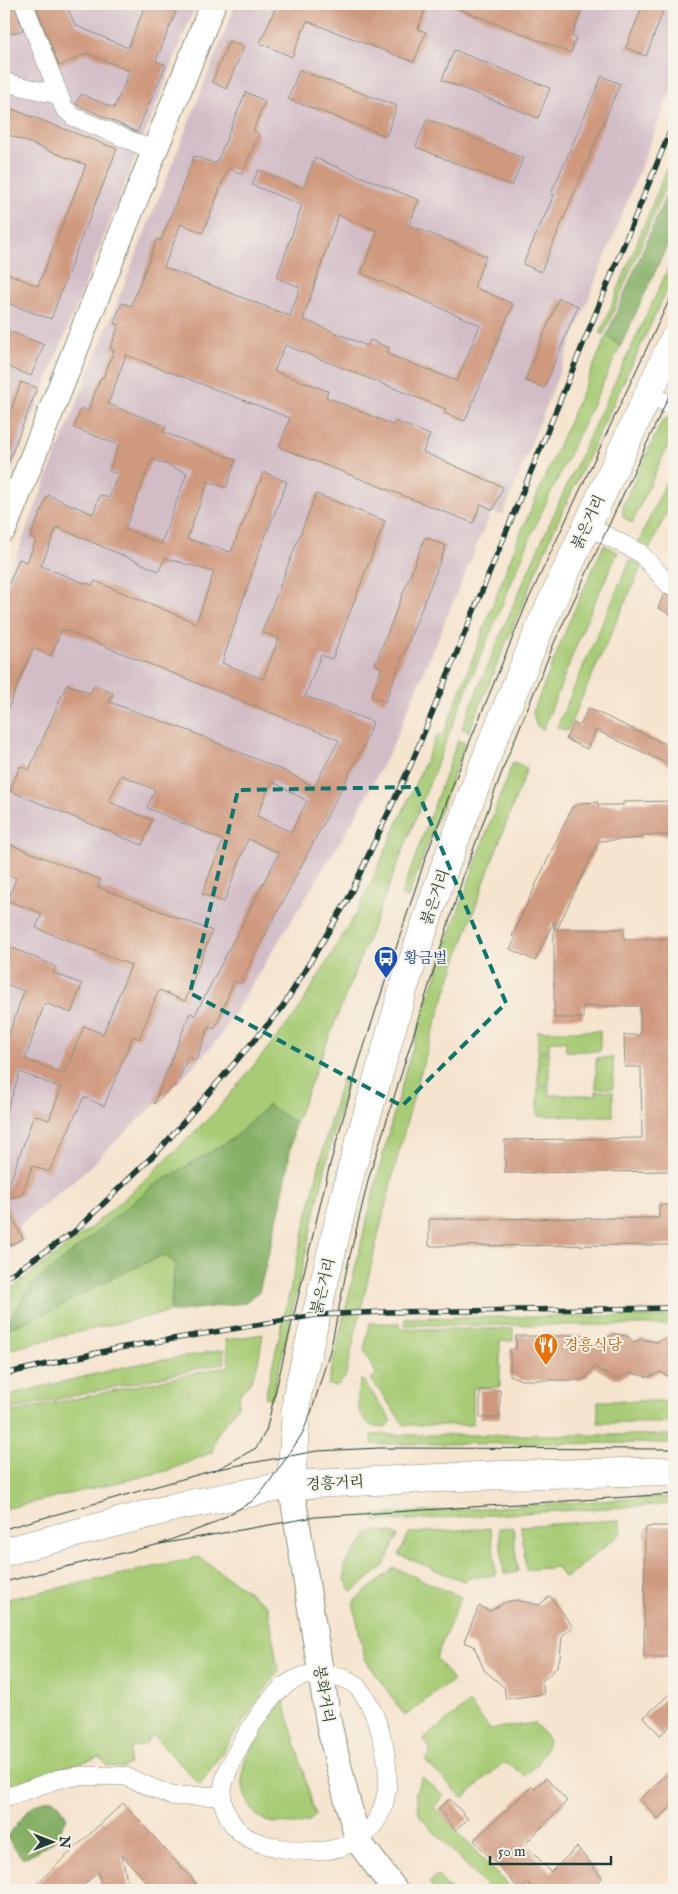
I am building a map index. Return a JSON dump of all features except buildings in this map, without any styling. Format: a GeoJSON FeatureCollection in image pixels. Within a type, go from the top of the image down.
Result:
{"type":"FeatureCollection","features":[{"type":"Feature","properties":{"kind":"main road","name":"붉은거리"},"geometry":{"type":"LineString","coordinates":[[291,1485],[297,1395],[351,1171],[403,990],[444,869],[490,748],[541,625],[674,338]]}},
{"type":"Feature","properties":{"kind":"main road","name":"경흥거리"},"geometry":{"type":"LineString","coordinates":[[4,1552],[179,1506],[291,1485],[501,1476],[674,1472]]}},
{"type":"Feature","properties":{"kind":"street"},"geometry":{"type":"LineString","coordinates":[[24,4],[64,108],[74,117],[153,150]]}},
{"type":"Feature","properties":{"kind":"street"},"geometry":{"type":"LineString","coordinates":[[4,529],[11,489],[213,4]]}},
{"type":"Feature","properties":{"kind":"street"},"geometry":{"type":"LineString","coordinates":[[4,82],[58,95]]}},
{"type":"Feature","properties":{"kind":"street"},"geometry":{"type":"LineString","coordinates":[[648,393],[674,407]]}},
{"type":"Feature","properties":{"kind":"street"},"geometry":{"type":"LineString","coordinates":[[586,525],[640,553],[668,584],[674,587]]}},
{"type":"Feature","properties":{"kind":"street","name":"봉화거리"},"geometry":{"type":"LineString","coordinates":[[291,1485],[329,1725],[358,1841],[395,1890]]}},
{"type":"Feature","properties":{"kind":"street"},"geometry":{"type":"LineString","coordinates":[[320,1672],[352,1682],[366,1700],[377,1721],[386,1749],[388,1779],[384,1804],[374,1826],[358,1841],[329,1852],[298,1851],[269,1846],[248,1838],[235,1827],[226,1811],[222,1796],[225,1778],[238,1749],[268,1702],[281,1688],[297,1678],[320,1672]]}},
{"type":"Feature","properties":{"kind":"street"},"geometry":{"type":"LineString","coordinates":[[4,1798],[58,1779],[124,1776],[172,1796],[222,1796]]}},
{"type":"Feature","properties":{"kind":"highlighted area"},"geometry":{"type":"Polygon","coordinates":[[[416,787],[506,1003],[402,1106],[190,993],[238,790],[416,787]]]}},
{"type":"Feature","properties":{"kind":"shaded area"},"geometry":{"type":"Polygon","coordinates":[[[4,4],[196,4],[4,489],[4,4]]]}},
{"type":"Feature","properties":{"kind":"shaded area"},"geometry":{"type":"Polygon","coordinates":[[[236,4],[674,4],[674,83],[503,515],[491,512],[392,747],[354,819],[218,1039],[182,1078],[83,1173],[18,1226],[24,1240],[4,1253],[4,586],[236,4]]]}},
{"type":"Feature","properties":{"kind":"green space"},"geometry":{"type":"Polygon","coordinates":[[[674,151],[674,166],[604,334],[600,334],[674,151]]]}},
{"type":"Feature","properties":{"kind":"green space"},"geometry":{"type":"Polygon","coordinates":[[[674,176],[674,231],[620,347],[607,335],[674,176]]]}},
{"type":"Feature","properties":{"kind":"green space"},"geometry":{"type":"Polygon","coordinates":[[[674,257],[674,275],[554,529],[469,731],[462,728],[486,668],[591,432],[674,257]]]}},
{"type":"Feature","properties":{"kind":"green space"},"geometry":{"type":"Polygon","coordinates":[[[607,335],[620,347],[536,524],[468,686],[295,1123],[268,1106],[235,1137],[195,1162],[31,1286],[4,1327],[4,1294],[87,1231],[145,1180],[217,1110],[296,1014],[362,903],[437,735],[443,736],[518,539],[607,335]]]}},
{"type":"Feature","properties":{"kind":"green space"},"geometry":{"type":"Polygon","coordinates":[[[674,416],[674,432],[632,523],[623,517],[623,505],[662,421],[674,416]]]}},
{"type":"Feature","properties":{"kind":"green space"},"geometry":{"type":"Polygon","coordinates":[[[674,465],[674,496],[650,548],[638,543],[674,465]]]}},
{"type":"Feature","properties":{"kind":"green space"},"geometry":{"type":"Polygon","coordinates":[[[604,545],[618,552],[586,621],[543,730],[536,725],[533,712],[572,615],[604,545]]]}},
{"type":"Feature","properties":{"kind":"green space"},"geometry":{"type":"Polygon","coordinates":[[[630,560],[642,565],[567,731],[557,727],[630,560]]]}},
{"type":"Feature","properties":{"kind":"green space"},"geometry":{"type":"Polygon","coordinates":[[[458,740],[465,743],[408,898],[401,896],[458,740]]]}},
{"type":"Feature","properties":{"kind":"green space"},"geometry":{"type":"Polygon","coordinates":[[[513,762],[527,768],[456,963],[418,1081],[389,1192],[345,1378],[337,1386],[328,1385],[393,1115],[404,1077],[442,958],[513,762]]]}},
{"type":"Feature","properties":{"kind":"green space"},"geometry":{"type":"Polygon","coordinates":[[[538,1031],[600,1031],[600,1051],[566,1051],[566,1041],[549,1041],[549,1051],[538,1051],[538,1031]]]}},
{"type":"Feature","properties":{"kind":"green space"},"geometry":{"type":"Polygon","coordinates":[[[538,1053],[549,1053],[549,1086],[538,1086],[538,1053]]]}},
{"type":"Feature","properties":{"kind":"green space"},"geometry":{"type":"Polygon","coordinates":[[[596,1058],[613,1058],[613,1088],[596,1088],[596,1058]]]}},
{"type":"Feature","properties":{"kind":"green space"},"geometry":{"type":"Polygon","coordinates":[[[342,1078],[348,1080],[332,1139],[272,1399],[265,1397],[326,1137],[342,1078]]]}},
{"type":"Feature","properties":{"kind":"green space"},"geometry":{"type":"Polygon","coordinates":[[[538,1088],[549,1088],[549,1095],[596,1095],[596,1091],[613,1091],[613,1116],[538,1116],[538,1088]]]}},
{"type":"Feature","properties":{"kind":"green space"},"geometry":{"type":"Polygon","coordinates":[[[268,1105],[295,1123],[281,1204],[259,1292],[244,1303],[170,1312],[175,1262],[163,1255],[97,1285],[54,1310],[4,1330],[31,1286],[153,1186],[235,1137],[268,1105]]]}},
{"type":"Feature","properties":{"kind":"green space"},"geometry":{"type":"Polygon","coordinates":[[[163,1255],[175,1262],[170,1312],[69,1334],[4,1351],[4,1330],[54,1310],[97,1285],[163,1255]]]}},
{"type":"Feature","properties":{"kind":"green space"},"geometry":{"type":"Polygon","coordinates":[[[674,1316],[674,1325],[405,1325],[405,1318],[674,1316]]]}},
{"type":"Feature","properties":{"kind":"green space"},"geometry":{"type":"Polygon","coordinates":[[[370,1323],[400,1323],[401,1329],[513,1329],[513,1341],[500,1341],[500,1387],[473,1388],[473,1425],[404,1425],[371,1379],[376,1374],[364,1350],[370,1323]]]}},
{"type":"Feature","properties":{"kind":"green space"},"geometry":{"type":"Polygon","coordinates":[[[263,1334],[259,1358],[251,1381],[240,1393],[238,1406],[217,1434],[212,1452],[170,1470],[4,1509],[4,1414],[229,1366],[226,1340],[263,1334]]]}},
{"type":"Feature","properties":{"kind":"green space"},"geometry":{"type":"Polygon","coordinates":[[[223,1350],[225,1363],[4,1411],[4,1396],[133,1365],[223,1350]]]}},
{"type":"Feature","properties":{"kind":"green space"},"geometry":{"type":"Polygon","coordinates":[[[362,1379],[392,1421],[385,1427],[371,1426],[359,1411],[358,1395],[362,1379]]]}},
{"type":"Feature","properties":{"kind":"green space"},"geometry":{"type":"Polygon","coordinates":[[[598,1401],[674,1401],[674,1423],[598,1423],[598,1401]]]}},
{"type":"Feature","properties":{"kind":"green space"},"geometry":{"type":"Polygon","coordinates":[[[372,1435],[674,1435],[674,1443],[372,1444],[372,1435]]]}},
{"type":"Feature","properties":{"kind":"green space"},"geometry":{"type":"Polygon","coordinates":[[[674,1496],[674,1504],[375,1522],[374,1515],[674,1496]]]}},
{"type":"Feature","properties":{"kind":"green space"},"geometry":{"type":"Polygon","coordinates":[[[619,1520],[621,1533],[565,1579],[557,1567],[526,1570],[521,1526],[619,1520]]]}},
{"type":"Feature","properties":{"kind":"green space"},"geometry":{"type":"Polygon","coordinates":[[[513,1527],[518,1572],[504,1574],[499,1528],[513,1527]]]}},
{"type":"Feature","properties":{"kind":"green space"},"geometry":{"type":"Polygon","coordinates":[[[491,1528],[496,1575],[468,1578],[466,1582],[399,1555],[409,1533],[491,1528]]]}},
{"type":"Feature","properties":{"kind":"green space"},"geometry":{"type":"Polygon","coordinates":[[[376,1531],[391,1532],[398,1535],[383,1567],[352,1592],[345,1580],[344,1564],[369,1534],[376,1531]]]}},
{"type":"Feature","properties":{"kind":"green space"},"geometry":{"type":"Polygon","coordinates":[[[199,1557],[268,1606],[278,1671],[201,1783],[198,1783],[155,1737],[150,1736],[146,1744],[131,1749],[129,1764],[122,1768],[107,1766],[100,1757],[4,1788],[4,1600],[199,1557]]]}},
{"type":"Feature","properties":{"kind":"green space"},"geometry":{"type":"Polygon","coordinates":[[[394,1568],[461,1597],[436,1658],[453,1680],[405,1716],[365,1659],[353,1602],[394,1568]]]}},
{"type":"Feature","properties":{"kind":"green space"},"geometry":{"type":"Polygon","coordinates":[[[283,1698],[315,1815],[302,1824],[276,1823],[262,1819],[248,1804],[244,1791],[243,1771],[248,1753],[283,1698]]]}},
{"type":"Feature","properties":{"kind":"green space"},"geometry":{"type":"Polygon","coordinates":[[[469,1703],[490,1729],[535,1723],[549,1741],[538,1764],[525,1776],[511,1765],[503,1763],[463,1798],[425,1761],[430,1754],[430,1749],[423,1740],[469,1703]]]}},
{"type":"Feature","properties":{"kind":"green space"},"geometry":{"type":"Polygon","coordinates":[[[422,1777],[444,1796],[434,1807],[512,1890],[490,1890],[420,1817],[415,1793],[422,1777]]]}},
{"type":"Feature","properties":{"kind":"green space"},"geometry":{"type":"Polygon","coordinates":[[[52,1799],[59,1804],[67,1818],[54,1841],[23,1859],[7,1838],[31,1808],[52,1799]]]}},
{"type":"Feature","properties":{"kind":"green space"},"geometry":{"type":"Polygon","coordinates":[[[437,1875],[451,1890],[435,1890],[429,1883],[437,1875]]]}},
{"type":"Feature","properties":{"kind":"tram line"},"geometry":{"type":"LineString","coordinates":[[218,1469],[256,1448],[266,1431],[329,1168],[359,1062],[425,859],[470,741],[526,605],[674,290]]}},
{"type":"Feature","properties":{"kind":"tram line"},"geometry":{"type":"LineString","coordinates":[[160,1544],[212,1524],[251,1502],[264,1489],[302,1434],[312,1410],[331,1347],[347,1268],[369,1177],[463,877],[506,761],[555,641],[674,385]]}},
{"type":"Feature","properties":{"kind":"tram line"},"geometry":{"type":"LineString","coordinates":[[4,1529],[218,1469],[317,1451],[380,1448],[674,1449]]}},
{"type":"Feature","properties":{"kind":"tram line"},"geometry":{"type":"LineString","coordinates":[[4,1582],[160,1544],[315,1517],[674,1494]]}},
{"type":"Feature","properties":{"kind":"railway"},"geometry":{"type":"LineString","coordinates":[[4,1279],[74,1232],[162,1147],[282,1008],[347,901],[412,762],[674,122]]}},
{"type":"Feature","properties":{"kind":"railway"},"geometry":{"type":"LineString","coordinates":[[4,1374],[119,1348],[316,1315],[384,1312],[674,1308]]}},
{"type":"Feature","properties":{"kind":"place","name":"황금벌"},"geometry":{"type":"Point","coordinates":[386,979]}},
{"type":"Feature","properties":{"kind":"place","name":"경흥식당"},"geometry":{"type":"Point","coordinates":[546,1366]}}]}
